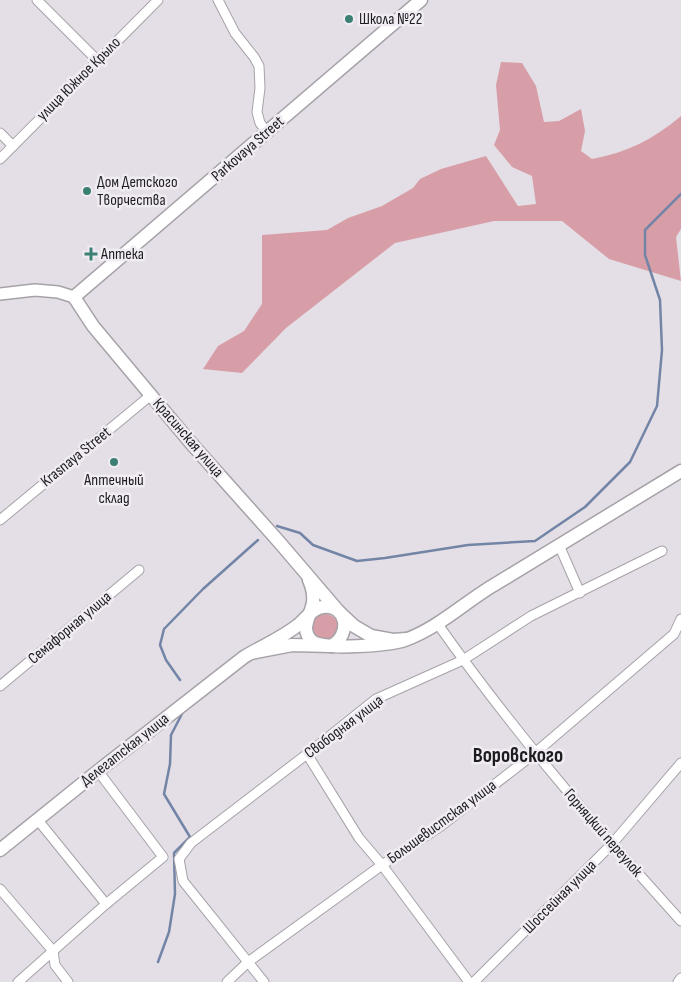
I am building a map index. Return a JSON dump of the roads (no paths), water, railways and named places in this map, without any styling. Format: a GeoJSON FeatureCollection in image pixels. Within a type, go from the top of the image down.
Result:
{"type":"FeatureCollection","features":[{"type":"Feature","properties":{"kind":"main road","name":"Parkovaya Street"},"geometry":{"type":"LineString","coordinates":[[74,297],[421,0]]}},
{"type":"Feature","properties":{"kind":"main road"},"geometry":{"type":"LineString","coordinates":[[2,296],[35,290],[58,292],[74,297]]}},
{"type":"Feature","properties":{"kind":"main road","name":"Красинская улица"},"geometry":{"type":"LineString","coordinates":[[74,297],[93,326],[190,442],[339,612],[354,626],[371,636],[393,640],[406,639]]}},
{"type":"Feature","properties":{"kind":"main road"},"geometry":{"type":"LineString","coordinates":[[406,639],[437,623],[477,596],[681,471]]}},
{"type":"Feature","properties":{"kind":"main road"},"geometry":{"type":"LineString","coordinates":[[308,575],[313,595],[312,609],[308,617],[306,627],[308,636],[316,644],[323,646],[336,643],[342,636],[344,621],[339,612],[334,609],[324,607],[315,610],[308,617]]}},
{"type":"Feature","properties":{"kind":"main road","name":"Делегатская улица"},"geometry":{"type":"LineString","coordinates":[[0,850],[251,652],[290,632],[308,617]]}},
{"type":"Feature","properties":{"kind":"main road","name":"Делегатская улица"},"geometry":{"type":"LineString","coordinates":[[251,652],[292,645],[381,644],[406,639]]}},
{"type":"Feature","properties":{"kind":"street"},"geometry":{"type":"LineString","coordinates":[[37,0],[98,61]]}},
{"type":"Feature","properties":{"kind":"street","name":"улица Южное Крыло"},"geometry":{"type":"LineString","coordinates":[[0,159],[158,0]]}},
{"type":"Feature","properties":{"kind":"street"},"geometry":{"type":"LineString","coordinates":[[218,0],[235,33],[259,66],[260,88],[257,112],[260,123],[267,132]]}},
{"type":"Feature","properties":{"kind":"street"},"geometry":{"type":"LineString","coordinates":[[0,133],[13,146]]}},
{"type":"Feature","properties":{"kind":"street","name":"Krasnaya Street"},"geometry":{"type":"LineString","coordinates":[[0,520],[151,395]]}},
{"type":"Feature","properties":{"kind":"street"},"geometry":{"type":"LineString","coordinates":[[559,546],[580,593]]}},
{"type":"Feature","properties":{"kind":"street","name":"Свободная улица"},"geometry":{"type":"LineString","coordinates":[[248,962],[183,881],[179,859],[191,843],[376,699],[463,660],[531,616],[662,551]]}},
{"type":"Feature","properties":{"kind":"street","name":"Семафорная улица"},"geometry":{"type":"LineString","coordinates":[[0,686],[140,570]]}},
{"type":"Feature","properties":{"kind":"street"},"geometry":{"type":"LineString","coordinates":[[677,635],[681,619]]}},
{"type":"Feature","properties":{"kind":"street","name":"Горняцкий переулок"},"geometry":{"type":"LineString","coordinates":[[437,623],[463,660],[535,753],[612,844],[681,921]]}},
{"type":"Feature","properties":{"kind":"street","name":"Большевистская улица"},"geometry":{"type":"LineString","coordinates":[[227,982],[248,962],[382,865],[440,826],[535,753],[677,635]]}},
{"type":"Feature","properties":{"kind":"street"},"geometry":{"type":"LineString","coordinates":[[307,754],[359,838],[382,865],[469,982]]}},
{"type":"Feature","properties":{"kind":"street","name":"Шоссейная улица"},"geometry":{"type":"LineString","coordinates":[[474,982],[612,844],[681,763]]}},
{"type":"Feature","properties":{"kind":"street"},"geometry":{"type":"LineString","coordinates":[[18,982],[106,904],[163,857],[98,771]]}},
{"type":"Feature","properties":{"kind":"street"},"geometry":{"type":"LineString","coordinates":[[37,819],[106,904]]}},
{"type":"Feature","properties":{"kind":"street"},"geometry":{"type":"LineString","coordinates":[[0,889],[53,951],[55,965],[68,982]]}},
{"type":"Feature","properties":{"kind":"street"},"geometry":{"type":"LineString","coordinates":[[248,962],[264,982]]}},
{"type":"Feature","properties":{"kind":"street"},"geometry":{"type":"LineString","coordinates":[[678,982],[681,978]]}},
{"type":"Feature","properties":{"kind":"waterway"},"geometry":{"type":"LineString","coordinates":[[277,526],[300,533],[313,545],[357,561],[468,545],[535,541],[585,507],[630,462],[657,406],[662,350],[660,300],[645,255],[645,230],[681,194]]}},
{"type":"Feature","properties":{"kind":"waterway"},"geometry":{"type":"LineString","coordinates":[[180,680],[166,660],[160,645],[164,629],[203,589],[258,540]]}},
{"type":"Feature","properties":{"kind":"waterway"},"geometry":{"type":"LineString","coordinates":[[158,962],[169,932],[175,894],[174,853],[190,837],[164,794],[170,764],[171,735],[184,710]]}},
{"type":"Feature","properties":{"kind":"place","name":"Школа №22"},"geometry":{"type":"Point","coordinates":[349,19]}},
{"type":"Feature","properties":{"kind":"place","name":"Дом Детского Творчества"},"geometry":{"type":"Point","coordinates":[87,191]}},
{"type":"Feature","properties":{"kind":"place","name":"Аптека"},"geometry":{"type":"Point","coordinates":[91,254]}},
{"type":"Feature","properties":{"kind":"place","name":"Аптечный склад"},"geometry":{"type":"Point","coordinates":[114,462]}},
{"type":"Feature","properties":{"kind":"district","name":"Воровского"},"geometry":{"type":"Point","coordinates":[518,755]}}]}
